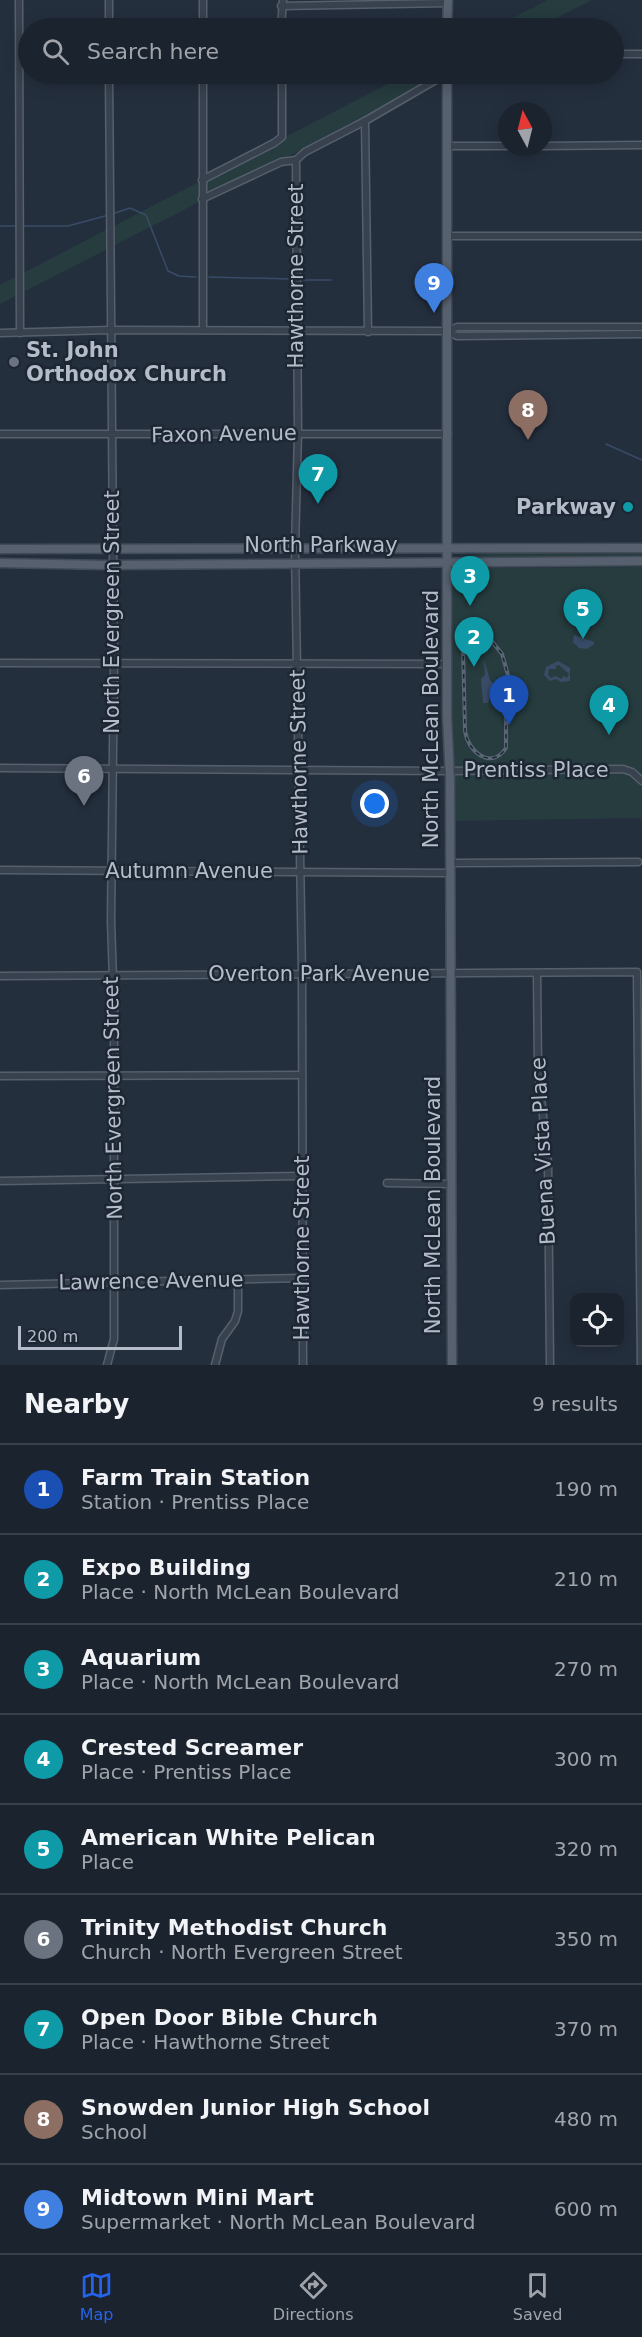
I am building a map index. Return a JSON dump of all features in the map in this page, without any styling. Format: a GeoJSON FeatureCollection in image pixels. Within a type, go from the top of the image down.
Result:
{"type":"FeatureCollection","features":[{"type":"Feature","properties":{"kind":"main road"},"geometry":{"type":"LineString","coordinates":[[447,18],[448,2]]}},
{"type":"Feature","properties":{"kind":"main road","name":"North McLean Boulevard"},"geometry":{"type":"LineString","coordinates":[[447,84],[447,548],[452,1365]]}},
{"type":"Feature","properties":{"kind":"main road","name":"North Parkway"},"geometry":{"type":"LineString","coordinates":[[0,549],[642,548]]}},
{"type":"Feature","properties":{"kind":"main road","name":"North Parkway"},"geometry":{"type":"LineString","coordinates":[[0,563],[112,565],[642,561]]}},
{"type":"Feature","properties":{"kind":"street"},"geometry":{"type":"LineString","coordinates":[[19,0],[19,18]]}},
{"type":"Feature","properties":{"kind":"street"},"geometry":{"type":"LineString","coordinates":[[109,0],[109,18]]}},
{"type":"Feature","properties":{"kind":"street"},"geometry":{"type":"LineString","coordinates":[[203,0],[203,18]]}},
{"type":"Feature","properties":{"kind":"street"},"geometry":{"type":"LineString","coordinates":[[282,3],[448,2]]}},
{"type":"Feature","properties":{"kind":"street"},"geometry":{"type":"LineString","coordinates":[[624,54],[642,54]]}},
{"type":"Feature","properties":{"kind":"street"},"geometry":{"type":"LineString","coordinates":[[19,84],[20,333]]}},
{"type":"Feature","properties":{"kind":"street","name":"North Evergreen Street"},"geometry":{"type":"LineString","coordinates":[[107,1365],[114,1339],[111,871],[114,663],[110,84]]}},
{"type":"Feature","properties":{"kind":"street"},"geometry":{"type":"LineString","coordinates":[[203,84],[203,330]]}},
{"type":"Feature","properties":{"kind":"street"},"geometry":{"type":"LineString","coordinates":[[202,180],[274,144],[282,137],[282,84]]}},
{"type":"Feature","properties":{"kind":"street"},"geometry":{"type":"LineString","coordinates":[[202,199],[281,162],[296,160],[305,152],[431,84]]}},
{"type":"Feature","properties":{"kind":"street"},"geometry":{"type":"LineString","coordinates":[[365,121],[368,332]]}},
{"type":"Feature","properties":{"kind":"street"},"geometry":{"type":"LineString","coordinates":[[552,146],[642,145]]}},
{"type":"Feature","properties":{"kind":"street"},"geometry":{"type":"LineString","coordinates":[[448,146],[498,146]]}},
{"type":"Feature","properties":{"kind":"street","name":"Hawthorne Street"},"geometry":{"type":"LineString","coordinates":[[296,160],[298,433],[295,548],[302,974],[303,1365]]}},
{"type":"Feature","properties":{"kind":"street"},"geometry":{"type":"LineString","coordinates":[[447,236],[642,236]]}},
{"type":"Feature","properties":{"kind":"street"},"geometry":{"type":"LineString","coordinates":[[0,333],[203,330],[448,332],[457,336],[642,327]]}},
{"type":"Feature","properties":{"kind":"street"},"geometry":{"type":"LineString","coordinates":[[550,331],[642,334]]}},
{"type":"Feature","properties":{"kind":"street","name":"Faxon Avenue"},"geometry":{"type":"LineString","coordinates":[[0,434],[448,434]]}},
{"type":"Feature","properties":{"kind":"street"},"geometry":{"type":"LineString","coordinates":[[0,663],[448,664]]}},
{"type":"Feature","properties":{"kind":"street","name":"Prentiss Place"},"geometry":{"type":"LineString","coordinates":[[0,768],[449,771],[623,769],[632,772],[642,781]]}},
{"type":"Feature","properties":{"kind":"street"},"geometry":{"type":"LineString","coordinates":[[450,863],[638,862]]}},
{"type":"Feature","properties":{"kind":"street","name":"Autumn Avenue"},"geometry":{"type":"LineString","coordinates":[[0,870],[450,873]]}},
{"type":"Feature","properties":{"kind":"street","name":"Overton Park Avenue"},"geometry":{"type":"LineString","coordinates":[[0,976],[638,972],[641,1365]]}},
{"type":"Feature","properties":{"kind":"street","name":"Buena Vista Place"},"geometry":{"type":"LineString","coordinates":[[537,973],[538,1070],[548,1163],[550,1365]]}},
{"type":"Feature","properties":{"kind":"street"},"geometry":{"type":"LineString","coordinates":[[0,1077],[301,1075]]}},
{"type":"Feature","properties":{"kind":"street"},"geometry":{"type":"LineString","coordinates":[[0,1181],[301,1176]]}},
{"type":"Feature","properties":{"kind":"street"},"geometry":{"type":"LineString","coordinates":[[387,1184],[451,1184]]}},
{"type":"Feature","properties":{"kind":"street","name":"Lawrence Avenue"},"geometry":{"type":"LineString","coordinates":[[0,1285],[302,1278]]}},
{"type":"Feature","properties":{"kind":"street"},"geometry":{"type":"LineString","coordinates":[[215,1365],[222,1339],[235,1321],[238,1311],[238,1279]]}},
{"type":"Feature","properties":{"kind":"green space"},"geometry":{"type":"Polygon","coordinates":[[[548,0],[592,0],[557,18],[513,18],[548,0]]]}},
{"type":"Feature","properties":{"kind":"green space"},"geometry":{"type":"Polygon","coordinates":[[[388,84],[429,84],[0,304],[0,285],[388,84]]]}},
{"type":"Feature","properties":{"kind":"green space"},"geometry":{"type":"Polygon","coordinates":[[[642,552],[642,559],[456,559],[456,557],[498,553],[642,552]]]}},
{"type":"Feature","properties":{"kind":"green space"},"geometry":{"type":"Polygon","coordinates":[[[642,567],[642,829],[641,818],[452,821],[452,582],[454,570],[459,568],[642,567]]]}},
{"type":"Feature","properties":{"kind":"water"},"geometry":{"type":"Polygon","coordinates":[[[574,635],[594,642],[594,644],[587,649],[579,648],[573,642],[574,635]]]}},
{"type":"Feature","properties":{"kind":"water"},"geometry":{"type":"Polygon","coordinates":[[[484,660],[490,680],[494,685],[488,703],[483,703],[481,679],[485,675],[484,660]]]}},
{"type":"Feature","properties":{"kind":"water"},"geometry":{"type":"Polygon","coordinates":[[[558,661],[570,668],[570,681],[561,682],[556,679],[550,681],[544,675],[546,667],[558,661]],[[559,665],[556,669],[549,669],[548,675],[551,678],[556,676],[561,679],[564,676],[567,678],[569,674],[559,665]]]}},
{"type":"Feature","properties":{"kind":"waterway"},"geometry":{"type":"LineString","coordinates":[[115,213],[130,208],[146,215],[168,271],[179,276],[196,277]]}},
{"type":"Feature","properties":{"kind":"waterway"},"geometry":{"type":"LineString","coordinates":[[22,226],[68,226],[105,216]]}},
{"type":"Feature","properties":{"kind":"waterway"},"geometry":{"type":"LineString","coordinates":[[0,226],[17,226]]}},
{"type":"Feature","properties":{"kind":"waterway"},"geometry":{"type":"LineString","coordinates":[[209,277],[292,279]]}},
{"type":"Feature","properties":{"kind":"waterway"},"geometry":{"type":"LineString","coordinates":[[301,280],[331,280]]}},
{"type":"Feature","properties":{"kind":"waterway"},"geometry":{"type":"LineString","coordinates":[[606,444],[642,460]]}},
{"type":"Feature","properties":{"kind":"railway"},"geometry":{"type":"LineString","coordinates":[[506,698],[506,748],[494,758],[481,756],[470,745],[465,730],[463,648],[467,632],[473,628],[483,630],[502,654],[508,675]]}},
{"type":"Feature","properties":{"kind":"place","name":"Midtown Mini Mart"},"geometry":{"type":"Point","coordinates":[434,313]}},
{"type":"Feature","properties":{"kind":"place","name":"St. John Orthodox Church"},"geometry":{"type":"Point","coordinates":[14,362]}},
{"type":"Feature","properties":{"kind":"place","name":"Snowden Junior High School"},"geometry":{"type":"Point","coordinates":[528,440]}},
{"type":"Feature","properties":{"kind":"place","name":"Open Door Bible Church"},"geometry":{"type":"Point","coordinates":[318,504]}},
{"type":"Feature","properties":{"kind":"place","name":"Parkway"},"geometry":{"type":"Point","coordinates":[628,507]}},
{"type":"Feature","properties":{"kind":"place","name":"Aquarium"},"geometry":{"type":"Point","coordinates":[470,606]}},
{"type":"Feature","properties":{"kind":"place","name":"American White Pelican"},"geometry":{"type":"Point","coordinates":[583,639]}},
{"type":"Feature","properties":{"kind":"place","name":"Expo Building"},"geometry":{"type":"Point","coordinates":[474,667]}},
{"type":"Feature","properties":{"kind":"place","name":"Farm Train Station"},"geometry":{"type":"Point","coordinates":[509,725]}},
{"type":"Feature","properties":{"kind":"place","name":"Crested Screamer"},"geometry":{"type":"Point","coordinates":[609,735]}},
{"type":"Feature","properties":{"kind":"place","name":"Trinity Methodist Church"},"geometry":{"type":"Point","coordinates":[84,806]}}]}
